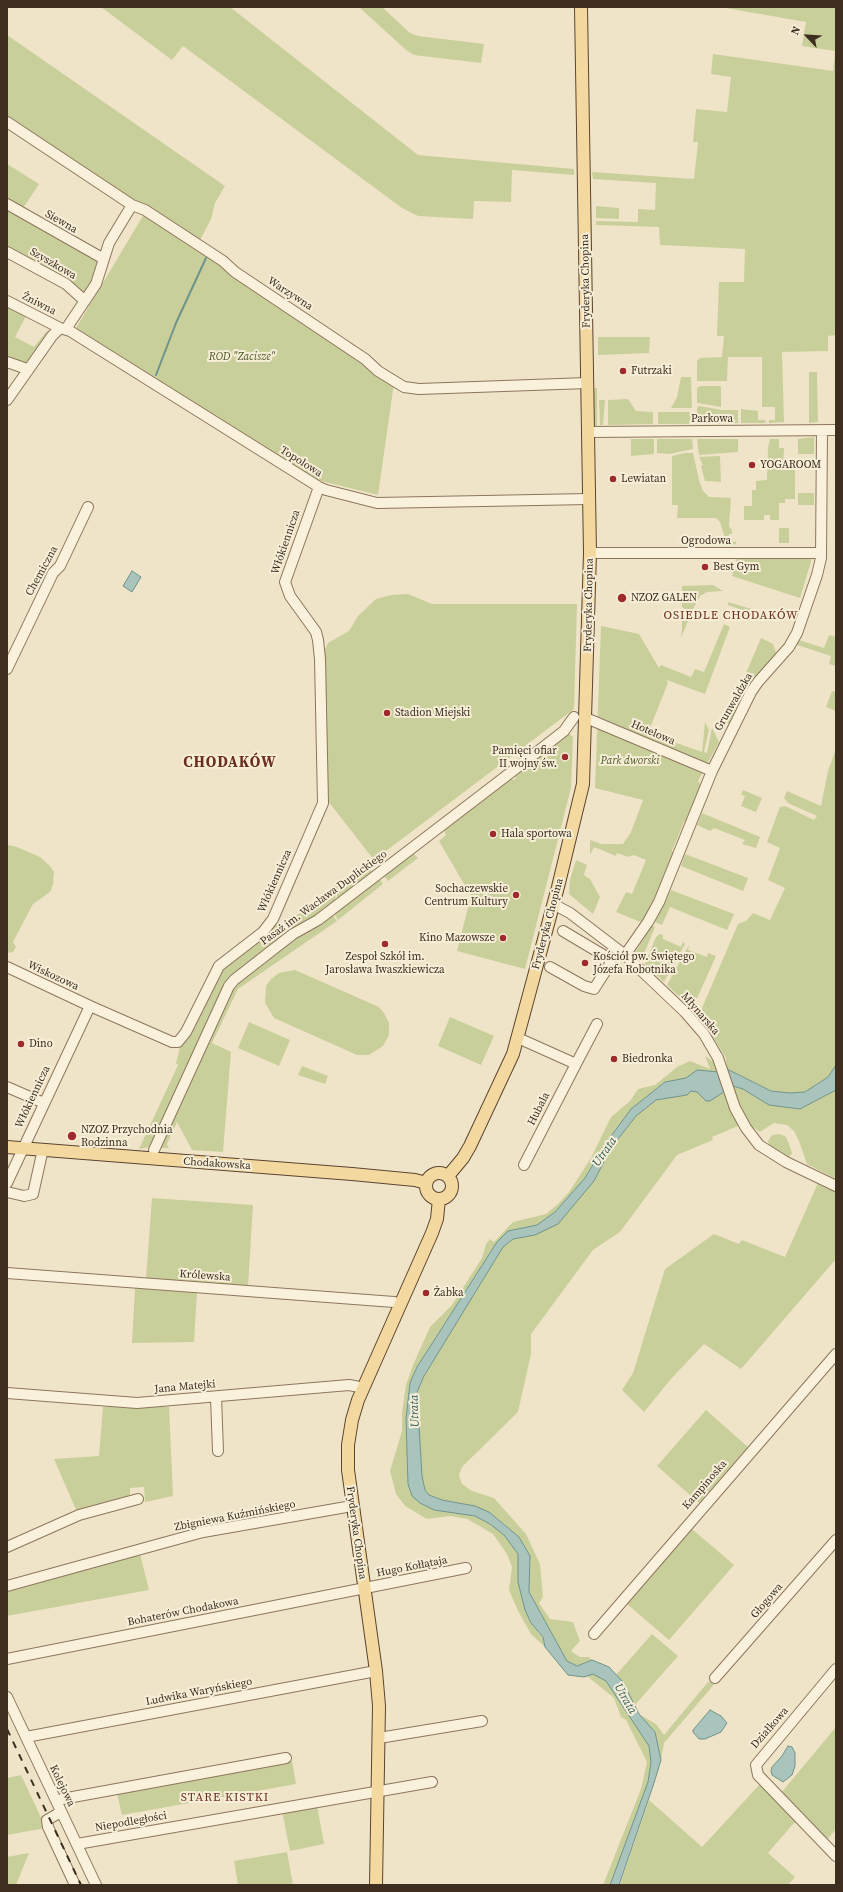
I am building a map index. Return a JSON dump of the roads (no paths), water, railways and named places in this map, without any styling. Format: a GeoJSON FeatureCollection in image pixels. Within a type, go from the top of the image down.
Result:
{"type":"FeatureCollection","features":[{"type":"Feature","properties":{"kind":"main road","name":"Fryderyka Chopina"},"geometry":{"type":"LineString","coordinates":[[448,1176],[463,1158],[470,1146],[508,1065],[518,1038],[582,792],[580,718],[590,553],[581,7]]}},
{"type":"Feature","properties":{"kind":"main road","name":"Chodakowska"},"geometry":{"type":"LineString","coordinates":[[7,1147],[415,1180],[426,1183]]}},
{"type":"Feature","properties":{"kind":"main road"},"geometry":{"type":"LineString","coordinates":[[435,1173],[442,1173],[448,1176],[452,1184],[451,1190],[447,1196],[439,1199],[429,1194],[426,1183],[429,1177],[435,1173]]}},
{"type":"Feature","properties":{"kind":"main road","name":"Fryderyka Chopina"},"geometry":{"type":"LineString","coordinates":[[376,1885],[379,1738],[376,1671],[352,1506],[348,1470],[348,1445],[353,1416],[364,1388],[435,1226],[439,1199]]}},
{"type":"Feature","properties":{"kind":"street","name":"Warzywna"},"geometry":{"type":"LineString","coordinates":[[7,122],[132,205],[145,210],[218,258],[235,272],[365,359],[378,371],[404,387],[419,389],[588,383]]}},
{"type":"Feature","properties":{"kind":"street","name":"Siewna"},"geometry":{"type":"LineString","coordinates":[[7,204],[104,259]]}},
{"type":"Feature","properties":{"kind":"street"},"geometry":{"type":"LineString","coordinates":[[7,400],[27,369],[52,336],[63,329],[100,277],[104,259],[113,234],[132,205]]}},
{"type":"Feature","properties":{"kind":"street","name":"Szyszkowa"},"geometry":{"type":"LineString","coordinates":[[7,252],[66,284],[85,300]]}},
{"type":"Feature","properties":{"kind":"street","name":"Żniwna"},"geometry":{"type":"LineString","coordinates":[[7,300],[63,329]]}},
{"type":"Feature","properties":{"kind":"street","name":"Topolowa"},"geometry":{"type":"LineString","coordinates":[[63,329],[319,487],[377,503],[589,499]]}},
{"type":"Feature","properties":{"kind":"street"},"geometry":{"type":"LineString","coordinates":[[7,362],[27,369]]}},
{"type":"Feature","properties":{"kind":"street","name":"Parkowa"},"geometry":{"type":"LineString","coordinates":[[588,432],[836,430]]}},
{"type":"Feature","properties":{"kind":"street","name":"Grunwaldzka"},"geometry":{"type":"LineString","coordinates":[[624,955],[648,922],[659,902],[712,771],[754,686],[793,641],[817,575],[822,552],[822,431]]}},
{"type":"Feature","properties":{"kind":"street","name":"Włókiennicza"},"geometry":{"type":"LineString","coordinates":[[7,1183],[22,1148],[90,1006],[172,1042],[178,1042],[186,1032],[219,966],[263,932],[273,919],[318,818],[323,797],[318,640],[316,632],[290,596],[284,582],[319,487]]}},
{"type":"Feature","properties":{"kind":"street","name":"Chemiczna"},"geometry":{"type":"LineString","coordinates":[[7,669],[52,573],[60,566],[88,507]]}},
{"type":"Feature","properties":{"kind":"street","name":"Ogrodowa"},"geometry":{"type":"LineString","coordinates":[[590,553],[822,552]]}},
{"type":"Feature","properties":{"kind":"street","name":"Hotelowa"},"geometry":{"type":"LineString","coordinates":[[580,718],[712,771]]}},
{"type":"Feature","properties":{"kind":"street","name":"Pasaż im. Wacława Duplickiego"},"geometry":{"type":"LineString","coordinates":[[154,1150],[226,993],[234,980],[296,931],[315,922],[516,769],[580,718]]}},
{"type":"Feature","properties":{"kind":"street","name":"Młynarska"},"geometry":{"type":"LineString","coordinates":[[553,904],[570,913],[624,955],[685,1012],[704,1034],[722,1067],[731,1098],[746,1128],[759,1145],[770,1153],[836,1186]]}},
{"type":"Feature","properties":{"kind":"street"},"geometry":{"type":"LineString","coordinates":[[550,967],[584,986],[594,989],[610,964],[610,959],[563,930]]}},
{"type":"Feature","properties":{"kind":"street","name":"Wiskozowa"},"geometry":{"type":"LineString","coordinates":[[7,967],[90,1006]]}},
{"type":"Feature","properties":{"kind":"street","name":"Hubala"},"geometry":{"type":"LineString","coordinates":[[524,1165],[597,1024]]}},
{"type":"Feature","properties":{"kind":"street"},"geometry":{"type":"LineString","coordinates":[[518,1038],[576,1064]]}},
{"type":"Feature","properties":{"kind":"street"},"geometry":{"type":"LineString","coordinates":[[7,1087],[44,1103]]}},
{"type":"Feature","properties":{"kind":"street"},"geometry":{"type":"LineString","coordinates":[[7,1192],[24,1196],[33,1194],[43,1149]]}},
{"type":"Feature","properties":{"kind":"street","name":"Królewska"},"geometry":{"type":"LineString","coordinates":[[7,1273],[400,1304]]}},
{"type":"Feature","properties":{"kind":"street","name":"Kampinoska"},"geometry":{"type":"LineString","coordinates":[[594,1634],[836,1354]]}},
{"type":"Feature","properties":{"kind":"street","name":"Jana Matejki"},"geometry":{"type":"LineString","coordinates":[[7,1393],[137,1403],[349,1385],[364,1388]]}},
{"type":"Feature","properties":{"kind":"street"},"geometry":{"type":"LineString","coordinates":[[216,1396],[218,1451]]}},
{"type":"Feature","properties":{"kind":"street"},"geometry":{"type":"LineString","coordinates":[[7,1547],[78,1515],[138,1499]]}},
{"type":"Feature","properties":{"kind":"street","name":"Zbigniewa Kuźmińskiego"},"geometry":{"type":"LineString","coordinates":[[7,1586],[203,1532],[352,1506]]}},
{"type":"Feature","properties":{"kind":"street","name":"Głogowa"},"geometry":{"type":"LineString","coordinates":[[716,1678],[836,1540]]}},
{"type":"Feature","properties":{"kind":"street","name":"Hugo Kołłątaja"},"geometry":{"type":"LineString","coordinates":[[364,1590],[466,1568]]}},
{"type":"Feature","properties":{"kind":"street","name":"Bohaterów Chodakowa"},"geometry":{"type":"LineString","coordinates":[[7,1659],[364,1590]]}},
{"type":"Feature","properties":{"kind":"street","name":"Działkowa"},"geometry":{"type":"LineString","coordinates":[[836,1669],[756,1764],[758,1775],[836,1856]]}},
{"type":"Feature","properties":{"kind":"street","name":"Ludwika Waryńskiego"},"geometry":{"type":"LineString","coordinates":[[26,1737],[376,1671]]}},
{"type":"Feature","properties":{"kind":"street","name":"Kolejowa"},"geometry":{"type":"LineString","coordinates":[[7,1698],[96,1885]]}},
{"type":"Feature","properties":{"kind":"street"},"geometry":{"type":"LineString","coordinates":[[379,1738],[482,1721]]}},
{"type":"Feature","properties":{"kind":"street"},"geometry":{"type":"LineString","coordinates":[[57,1802],[62,1799],[286,1758]]}},
{"type":"Feature","properties":{"kind":"street","name":"Niepodległości"},"geometry":{"type":"LineString","coordinates":[[77,1844],[432,1782]]}},
{"type":"Feature","properties":{"kind":"street"},"geometry":{"type":"LineString","coordinates":[[61,1812],[47,1820],[48,1827],[75,1885]]}},
{"type":"Feature","properties":{"kind":"water"},"geometry":{"type":"Polygon","coordinates":[[[132,571],[141,577],[132,592],[123,586],[132,571]]]}},
{"type":"Feature","properties":{"kind":"water","name":"Utrata"},"geometry":{"type":"Polygon","coordinates":[[[836,1065],[836,1090],[800,1109],[769,1105],[743,1089],[733,1086],[710,1101],[706,1101],[697,1092],[691,1091],[687,1095],[656,1100],[636,1116],[611,1148],[594,1181],[558,1224],[535,1235],[513,1239],[503,1247],[424,1376],[417,1392],[422,1476],[425,1490],[429,1495],[442,1500],[475,1506],[489,1512],[519,1537],[530,1556],[529,1592],[567,1661],[577,1666],[592,1660],[609,1667],[623,1682],[639,1714],[655,1732],[661,1760],[619,1885],[610,1885],[648,1782],[651,1762],[649,1746],[606,1681],[593,1674],[584,1677],[568,1675],[545,1647],[543,1637],[531,1623],[525,1610],[518,1582],[518,1554],[504,1535],[490,1524],[475,1516],[434,1510],[420,1503],[412,1496],[408,1484],[406,1419],[410,1383],[417,1367],[497,1242],[508,1231],[537,1225],[555,1212],[585,1178],[606,1143],[631,1109],[665,1082],[686,1078],[697,1070],[719,1072],[727,1069],[771,1091],[790,1093],[805,1092],[828,1077],[836,1065]]]}},
{"type":"Feature","properties":{"kind":"water"},"geometry":{"type":"Polygon","coordinates":[[[710,1710],[721,1716],[727,1723],[721,1732],[705,1739],[699,1739],[693,1730],[710,1710]]]}},
{"type":"Feature","properties":{"kind":"water"},"geometry":{"type":"Polygon","coordinates":[[[788,1746],[792,1747],[795,1753],[795,1766],[792,1775],[783,1782],[772,1775],[771,1771],[772,1767],[782,1756],[788,1746]]]}},
{"type":"Feature","properties":{"kind":"waterway"},"geometry":{"type":"LineString","coordinates":[[156,375],[176,323],[206,258]]}},
{"type":"Feature","properties":{"kind":"railway"},"geometry":{"type":"LineString","coordinates":[[7,1729],[81,1885]]}},
{"type":"Feature","properties":{"kind":"place","name":"Futrzaki"},"geometry":{"type":"Point","coordinates":[623,371]}},
{"type":"Feature","properties":{"kind":"place","name":"YOGAROOM"},"geometry":{"type":"Point","coordinates":[752,465]}},
{"type":"Feature","properties":{"kind":"place","name":"Lewiatan"},"geometry":{"type":"Point","coordinates":[613,479]}},
{"type":"Feature","properties":{"kind":"place","name":"Best Gym"},"geometry":{"type":"Point","coordinates":[705,567]}},
{"type":"Feature","properties":{"kind":"place","name":"NZOZ GALEN"},"geometry":{"type":"Point","coordinates":[622,598]}},
{"type":"Feature","properties":{"kind":"place","name":"Stadion Miejski"},"geometry":{"type":"Point","coordinates":[387,713]}},
{"type":"Feature","properties":{"kind":"place","name":"Pamięci ofiar II wojny św."},"geometry":{"type":"Point","coordinates":[565,757]}},
{"type":"Feature","properties":{"kind":"place","name":"Hala sportowa"},"geometry":{"type":"Point","coordinates":[493,834]}},
{"type":"Feature","properties":{"kind":"place","name":"Sochaczewskie Centrum Kultury"},"geometry":{"type":"Point","coordinates":[516,895]}},
{"type":"Feature","properties":{"kind":"place","name":"Kino Mazowsze"},"geometry":{"type":"Point","coordinates":[503,938]}},
{"type":"Feature","properties":{"kind":"place","name":"Zespoł Szkół im. Jarosława Iwaszkiewicza"},"geometry":{"type":"Point","coordinates":[385,944]}},
{"type":"Feature","properties":{"kind":"place","name":"Kościół pw. Świętego Józefa Robotnika"},"geometry":{"type":"Point","coordinates":[585,963]}},
{"type":"Feature","properties":{"kind":"place","name":"Dino"},"geometry":{"type":"Point","coordinates":[21,1044]}},
{"type":"Feature","properties":{"kind":"place","name":"Biedronka"},"geometry":{"type":"Point","coordinates":[614,1059]}},
{"type":"Feature","properties":{"kind":"place","name":"NZOZ Przychodnia Rodzinna"},"geometry":{"type":"Point","coordinates":[72,1136]}},
{"type":"Feature","properties":{"kind":"place","name":"Żabka"},"geometry":{"type":"Point","coordinates":[426,1293]}},
{"type":"Feature","properties":{"kind":"district","name":"OSIEDLE CHODAKÓW"},"geometry":{"type":"Point","coordinates":[731,616]}},
{"type":"Feature","properties":{"kind":"district","name":"CHODAKÓW"},"geometry":{"type":"Point","coordinates":[230,763]}},
{"type":"Feature","properties":{"kind":"district","name":"STARE KISTKI"},"geometry":{"type":"Point","coordinates":[225,1798]}},
{"type":"Feature","properties":{"kind":"park label","name":"ROD \"Zacisze\""},"geometry":{"type":"Point","coordinates":[242,357]}},
{"type":"Feature","properties":{"kind":"park label","name":"Park dworski"},"geometry":{"type":"Point","coordinates":[630,761]}}]}
